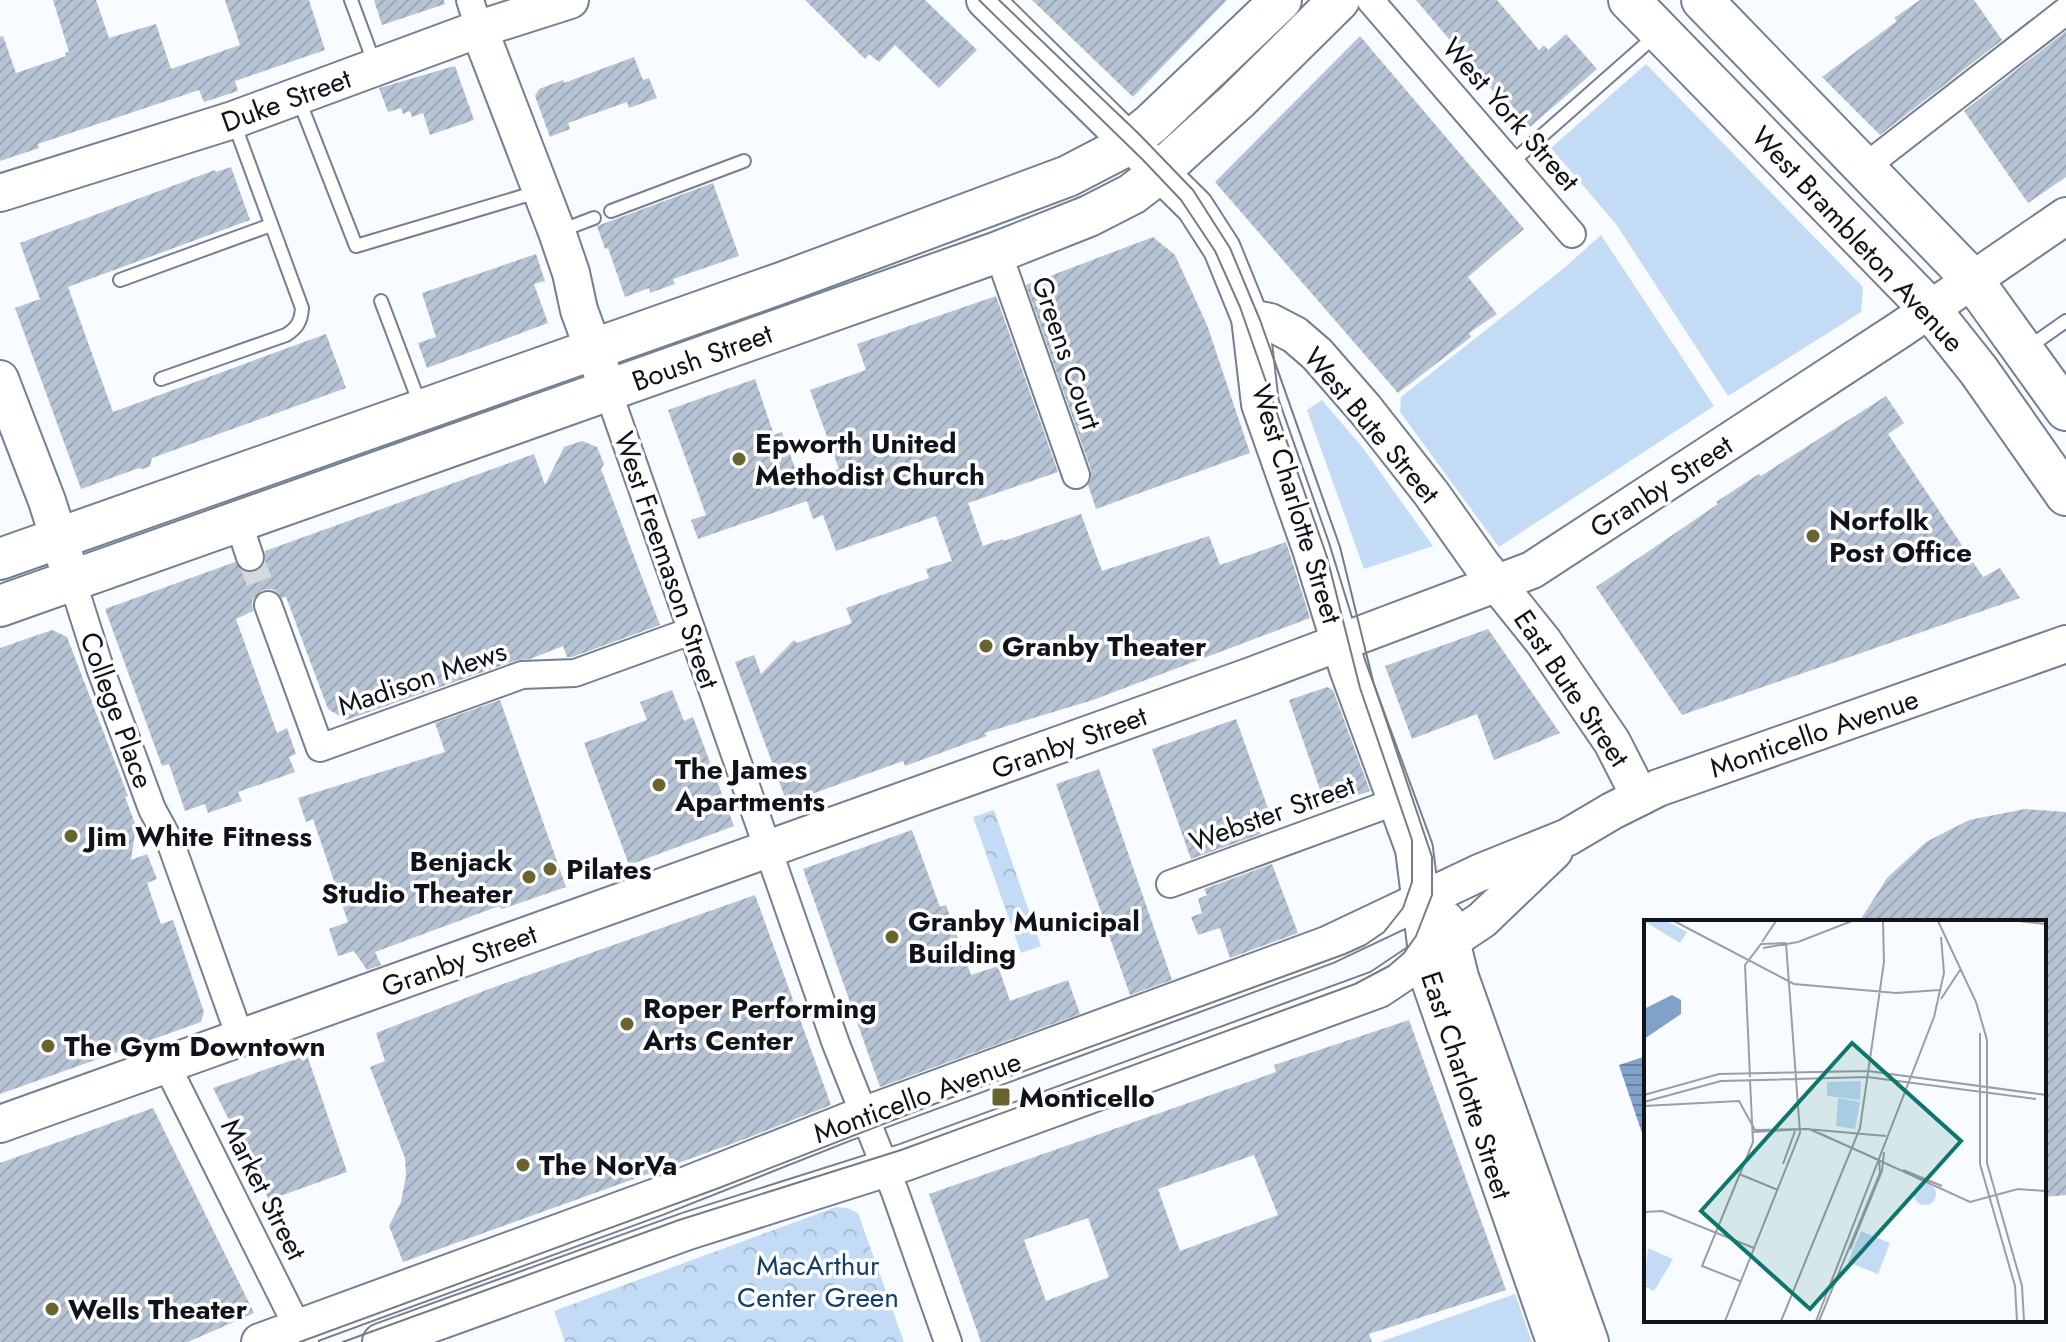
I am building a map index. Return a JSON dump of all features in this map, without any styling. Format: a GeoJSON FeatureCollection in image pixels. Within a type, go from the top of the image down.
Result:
{"type":"FeatureCollection","features":[{"type":"Feature","properties":{"kind":"main road","name":"Boush Street"},"geometry":{"type":"LineString","coordinates":[[0,559],[784,282],[1068,176],[1130,141],[1169,109],[1281,0]]}},
{"type":"Feature","properties":{"kind":"main road","name":"Boush Street"},"geometry":{"type":"LineString","coordinates":[[0,606],[72,580],[244,539],[608,391],[1051,233],[1132,194],[1161,172],[1339,0]]}},
{"type":"Feature","properties":{"kind":"main road","name":"West Brambleton Avenue"},"geometry":{"type":"LineString","coordinates":[[1629,0],[1929,308],[1979,371],[2066,495]]}},
{"type":"Feature","properties":{"kind":"main road","name":"West Brambleton Avenue"},"geometry":{"type":"LineString","coordinates":[[1702,0],[1971,278],[2066,410]]}},
{"type":"Feature","properties":{"kind":"street","name":"Duke Street"},"geometry":{"type":"LineString","coordinates":[[0,193],[233,120],[376,68],[474,15],[570,0]]}},
{"type":"Feature","properties":{"kind":"street"},"geometry":{"type":"LineString","coordinates":[[985,0],[1195,207],[1231,268],[1250,318]]}},
{"type":"Feature","properties":{"kind":"street","name":"West York Street"},"geometry":{"type":"LineString","coordinates":[[1370,0],[1572,234]]}},
{"type":"Feature","properties":{"kind":"street"},"geometry":{"type":"LineString","coordinates":[[1865,167],[2066,11]]}},
{"type":"Feature","properties":{"kind":"street","name":"West Freemason Street"},"geometry":{"type":"LineString","coordinates":[[474,15],[557,232],[593,348],[836,1044],[948,1342]]}},
{"type":"Feature","properties":{"kind":"street","name":"Granby Street"},"geometry":{"type":"LineString","coordinates":[[0,1124],[1340,643],[1532,570],[2066,216]]}},
{"type":"Feature","properties":{"kind":"street","name":"Greens Court"},"geometry":{"type":"LineString","coordinates":[[998,252],[1076,475]]}},
{"type":"Feature","properties":{"kind":"street","name":"West Bute Street"},"geometry":{"type":"LineString","coordinates":[[1250,318],[1270,322],[1295,335],[1328,366],[1410,465],[1497,583]]}},
{"type":"Feature","properties":{"kind":"street","name":"West Charlotte Street"},"geometry":{"type":"LineString","coordinates":[[1250,318],[1260,404],[1340,643]]}},
{"type":"Feature","properties":{"kind":"street","name":"College Place"},"geometry":{"type":"LineString","coordinates":[[0,379],[59,538],[100,668],[152,809],[171,844],[240,1037]]}},
{"type":"Feature","properties":{"kind":"street","name":"East Bute Street"},"geometry":{"type":"LineString","coordinates":[[1497,583],[1523,614],[1605,730],[1640,797]]}},
{"type":"Feature","properties":{"kind":"street","name":"Madison Mews"},"geometry":{"type":"LineString","coordinates":[[268,605],[320,748],[522,675],[575,673],[691,631]]}},
{"type":"Feature","properties":{"kind":"street","name":"East Charlotte Street"},"geometry":{"type":"LineString","coordinates":[[1340,643],[1431,896],[1438,950],[1434,994],[1555,1342]]}},
{"type":"Feature","properties":{"kind":"street","name":"Monticello Avenue"},"geometry":{"type":"LineString","coordinates":[[260,1342],[302,1335],[865,1116],[1327,945],[1568,837],[1640,797],[1679,780],[2066,644]]}},
{"type":"Feature","properties":{"kind":"street","name":"Webster Street"},"geometry":{"type":"LineString","coordinates":[[1170,884],[1397,801]]}},
{"type":"Feature","properties":{"kind":"street","name":"Monticello Avenue"},"geometry":{"type":"LineString","coordinates":[[395,1339],[688,1231],[885,1169],[1371,992],[1394,980],[1482,920],[1568,837]]}},
{"type":"Feature","properties":{"kind":"street","name":"East Charlotte Street"},"geometry":{"type":"LineString","coordinates":[[1438,950],[1466,994],[1590,1342]]}},
{"type":"Feature","properties":{"kind":"street","name":"Market Street"},"geometry":{"type":"LineString","coordinates":[[166,1064],[302,1335]]}},
{"type":"Feature","properties":{"kind":"lane"},"geometry":{"type":"LineString","coordinates":[[351,0],[376,68]]}},
{"type":"Feature","properties":{"kind":"lane"},"geometry":{"type":"LineString","coordinates":[[1511,163],[1660,32]]}},
{"type":"Feature","properties":{"kind":"lane"},"geometry":{"type":"LineString","coordinates":[[298,97],[356,246],[540,191]]}},
{"type":"Feature","properties":{"kind":"lane"},"geometry":{"type":"LineString","coordinates":[[161,379],[286,335],[296,329],[301,320],[302,308],[233,120]]}},
{"type":"Feature","properties":{"kind":"lane"},"geometry":{"type":"LineString","coordinates":[[611,211],[744,161]]}},
{"type":"Feature","properties":{"kind":"lane"},"geometry":{"type":"LineString","coordinates":[[557,232],[594,218]]}},
{"type":"Feature","properties":{"kind":"lane"},"geometry":{"type":"LineString","coordinates":[[120,280],[271,225]]}},
{"type":"Feature","properties":{"kind":"lane"},"geometry":{"type":"LineString","coordinates":[[381,301],[422,410]]}},
{"type":"Feature","properties":{"kind":"lane"},"geometry":{"type":"LineString","coordinates":[[2024,351],[2066,321]]}},
{"type":"Feature","properties":{"kind":"green space"},"geometry":{"type":"Polygon","coordinates":[[[1646,64],[1863,287],[1861,312],[1728,396],[1616,224],[1551,148],[1646,64]]]}},
{"type":"Feature","properties":{"kind":"green space"},"geometry":{"type":"Polygon","coordinates":[[[1601,235],[1714,406],[1499,547],[1400,412],[1401,397],[1563,269],[1601,235]]]}},
{"type":"Feature","properties":{"kind":"green space"},"geometry":{"type":"Polygon","coordinates":[[[1322,400],[1363,448],[1433,546],[1364,569],[1307,410],[1322,400]]]}},
{"type":"Feature","properties":{"kind":"green space"},"geometry":{"type":"Polygon","coordinates":[[[994,810],[1041,946],[1021,953],[973,817],[994,810]]]}},
{"type":"Feature","properties":{"kind":"green space","name":"MacArthur Center Green"},"geometry":{"type":"Polygon","coordinates":[[[836,1207],[858,1213],[904,1342],[565,1342],[554,1311],[836,1207]]]}},
{"type":"Feature","properties":{"kind":"green space"},"geometry":{"type":"Polygon","coordinates":[[[1515,1294],[1532,1342],[1380,1342],[1515,1294]]]}},
{"type":"Feature","properties":{"kind":"shaded area"},"geometry":{"type":"Polygon","coordinates":[[[1644,1057],[1644,1139],[1619,1065],[1644,1057]]]}},
{"type":"Feature","properties":{"kind":"building"},"geometry":{"type":"Polygon","coordinates":[[[53,0],[96,0],[109,38],[156,24],[171,69],[240,45],[225,0],[309,0],[325,50],[235,81],[238,91],[204,102],[199,90],[38,144],[39,148],[0,161],[0,37],[3,36],[16,73],[66,56],[65,53],[69,52],[53,0]]]}},
{"type":"Feature","properties":{"kind":"building"},"geometry":{"type":"Polygon","coordinates":[[[374,0],[444,0],[445,4],[382,25],[374,0]]]}},
{"type":"Feature","properties":{"kind":"building"},"geometry":{"type":"Polygon","coordinates":[[[805,0],[925,0],[977,50],[939,88],[895,45],[879,62],[869,54],[865,59],[805,0]]]}},
{"type":"Feature","properties":{"kind":"building"},"geometry":{"type":"Polygon","coordinates":[[[1032,0],[1227,0],[1133,97],[1032,0]]]}},
{"type":"Feature","properties":{"kind":"building"},"geometry":{"type":"Polygon","coordinates":[[[1416,0],[1497,0],[1539,50],[1544,45],[1548,50],[1566,34],[1597,69],[1530,127],[1496,87],[1493,91],[1416,0]]]}},
{"type":"Feature","properties":{"kind":"building"},"geometry":{"type":"Polygon","coordinates":[[[1920,0],[1974,0],[2002,40],[1880,135],[1822,77],[1920,0]]]}},
{"type":"Feature","properties":{"kind":"building"},"geometry":{"type":"Polygon","coordinates":[[[2066,31],[2066,177],[2028,203],[1964,111],[2066,31]]]}},
{"type":"Feature","properties":{"kind":"building"},"geometry":{"type":"Polygon","coordinates":[[[1360,36],[1524,229],[1468,277],[1497,314],[1469,333],[1471,337],[1398,393],[1215,182],[1360,36]]]}},
{"type":"Feature","properties":{"kind":"building"},"geometry":{"type":"Polygon","coordinates":[[[634,57],[643,80],[649,78],[657,98],[629,108],[627,102],[568,123],[570,129],[550,137],[535,96],[539,89],[634,57]]]}},
{"type":"Feature","properties":{"kind":"building"},"geometry":{"type":"Polygon","coordinates":[[[455,66],[474,120],[430,135],[423,113],[412,117],[410,111],[403,114],[401,108],[388,112],[379,88],[455,66]]]}},
{"type":"Feature","properties":{"kind":"building"},"geometry":{"type":"Polygon","coordinates":[[[231,167],[250,220],[68,287],[113,412],[326,334],[346,388],[152,458],[150,466],[81,489],[15,308],[40,299],[20,243],[215,170],[231,167]]]}},
{"type":"Feature","properties":{"kind":"building"},"geometry":{"type":"Polygon","coordinates":[[[713,183],[739,256],[673,279],[675,284],[650,293],[649,288],[625,297],[597,226],[713,183]]]}},
{"type":"Feature","properties":{"kind":"building"},"geometry":{"type":"Polygon","coordinates":[[[1153,237],[1175,255],[1207,325],[1250,453],[1096,509],[1088,485],[1091,470],[1026,285],[1153,237]]]}},
{"type":"Feature","properties":{"kind":"building"},"geometry":{"type":"Polygon","coordinates":[[[536,254],[545,281],[534,284],[548,323],[427,368],[418,343],[436,337],[422,293],[536,254]]]}},
{"type":"Feature","properties":{"kind":"building"},"geometry":{"type":"Polygon","coordinates":[[[996,296],[1058,472],[968,503],[983,546],[1081,514],[1102,571],[1209,536],[1220,565],[1286,542],[1310,618],[1093,700],[984,733],[987,736],[905,766],[903,761],[787,803],[735,662],[754,655],[761,674],[794,640],[797,643],[852,623],[846,608],[929,578],[926,569],[952,561],[936,516],[836,551],[823,515],[813,519],[807,501],[698,539],[691,520],[706,515],[668,410],[755,379],[774,435],[782,432],[800,482],[839,469],[810,390],[866,370],[857,344],[996,296]]]}},
{"type":"Feature","properties":{"kind":"building","name":"Norfolk Post Office"},"geometry":{"type":"Polygon","coordinates":[[[1886,396],[1904,423],[1888,434],[1983,577],[2000,568],[2020,598],[1682,715],[1596,587],[1718,504],[1716,502],[1886,396]]]}},
{"type":"Feature","properties":{"kind":"building"},"geometry":{"type":"Polygon","coordinates":[[[582,441],[597,447],[604,464],[601,469],[660,625],[572,657],[567,657],[563,646],[346,720],[328,709],[286,597],[282,598],[272,589],[262,590],[252,601],[253,611],[236,619],[277,733],[287,728],[296,754],[289,757],[295,772],[238,792],[242,801],[208,813],[205,804],[185,811],[169,764],[162,766],[105,609],[235,562],[246,572],[256,572],[265,561],[265,551],[534,454],[545,485],[564,447],[582,441]]]}},
{"type":"Feature","properties":{"kind":"building"},"geometry":{"type":"Polygon","coordinates":[[[1488,629],[1560,733],[1494,760],[1477,714],[1412,739],[1385,666],[1488,629]]]}},
{"type":"Feature","properties":{"kind":"building"},"geometry":{"type":"Polygon","coordinates":[[[52,630],[67,637],[128,796],[125,797],[136,826],[131,860],[147,854],[157,879],[147,883],[161,924],[173,920],[204,1012],[201,1022],[0,1094],[0,648],[52,630]]]}},
{"type":"Feature","properties":{"kind":"building"},"geometry":{"type":"Polygon","coordinates":[[[1327,687],[1333,690],[1370,791],[1326,807],[1289,700],[1327,687]]]}},
{"type":"Feature","properties":{"kind":"building","name":"The James Apartments"},"geometry":{"type":"Polygon","coordinates":[[[672,690],[684,721],[693,717],[734,826],[629,865],[584,743],[647,720],[640,702],[672,690]]]}},
{"type":"Feature","properties":{"kind":"building"},"geometry":{"type":"Polygon","coordinates":[[[500,700],[566,887],[502,909],[499,906],[375,952],[381,965],[367,970],[354,951],[338,956],[329,929],[348,922],[313,819],[306,822],[298,798],[445,752],[435,723],[500,700]]]}},
{"type":"Feature","properties":{"kind":"building"},"geometry":{"type":"Polygon","coordinates":[[[1236,719],[1274,825],[1259,831],[1261,834],[1191,859],[1152,749],[1236,719]]]}},
{"type":"Feature","properties":{"kind":"building"},"geometry":{"type":"Polygon","coordinates":[[[1099,769],[1172,980],[1130,995],[1056,784],[1099,769]]]}},
{"type":"Feature","properties":{"kind":"building"},"geometry":{"type":"Polygon","coordinates":[[[2025,809],[2066,812],[2066,1195],[2046,1197],[2046,920],[1860,920],[1887,878],[1926,842],[1969,820],[2025,809]]]}},
{"type":"Feature","properties":{"kind":"building","name":"Granby Municipal Building"},"geometry":{"type":"Polygon","coordinates":[[[912,830],[940,907],[946,905],[971,975],[998,966],[1010,1001],[1068,980],[1080,1014],[880,1087],[803,869],[912,830]]]}},
{"type":"Feature","properties":{"kind":"building"},"geometry":{"type":"Polygon","coordinates":[[[1272,864],[1298,933],[1230,958],[1220,928],[1198,935],[1191,917],[1202,913],[1198,899],[1207,895],[1204,889],[1272,864]]]}},
{"type":"Feature","properties":{"kind":"building"},"geometry":{"type":"Polygon","coordinates":[[[755,895],[831,1105],[403,1262],[389,1226],[401,1202],[406,1176],[405,1158],[370,1067],[385,1061],[376,1033],[489,989],[755,895]]]}},
{"type":"Feature","properties":{"kind":"building"},"geometry":{"type":"Polygon","coordinates":[[[1409,1020],[1506,1290],[1369,1334],[1372,1342],[981,1342],[929,1194],[1276,1072],[1274,1065],[1409,1020]],[[1254,1155],[1158,1189],[1180,1251],[1278,1215],[1254,1155]],[[1088,1218],[1024,1240],[1046,1301],[1109,1277],[1088,1218]]]}},
{"type":"Feature","properties":{"kind":"building"},"geometry":{"type":"Polygon","coordinates":[[[307,1055],[347,1172],[269,1200],[213,1088],[307,1055]]]}},
{"type":"Feature","properties":{"kind":"building"},"geometry":{"type":"Polygon","coordinates":[[[153,1108],[254,1313],[188,1342],[0,1342],[0,1163],[153,1108]]]}},
{"type":"Feature","properties":{"kind":"tunnel"},"geometry":{"type":"LineString","coordinates":[[250,557],[268,605]]}},
{"type":"Feature","properties":{"kind":"tram line"},"geometry":{"type":"LineString","coordinates":[[300,1342],[719,1188],[950,1098],[1345,954],[1384,932],[1403,908],[1412,882],[1412,840],[1360,688],[1327,557],[1240,307],[1215,251],[1181,200],[979,0]]}},
{"type":"Feature","properties":{"kind":"tram line"},"geometry":{"type":"LineString","coordinates":[[343,1342],[679,1220],[901,1150],[1355,984],[1389,966],[1404,953],[1416,936],[1432,895],[1432,857],[1373,681],[1340,547],[1260,320],[1230,248],[1193,190],[999,0]]}},
{"type":"Feature","properties":{"kind":"place","name":"Epworth United Methodist Church"},"geometry":{"type":"Point","coordinates":[739,459]}},
{"type":"Feature","properties":{"kind":"place","name":"Norfolk Post Office"},"geometry":{"type":"Point","coordinates":[1813,536]}},
{"type":"Feature","properties":{"kind":"place","name":"Granby Theater"},"geometry":{"type":"Point","coordinates":[986,646]}},
{"type":"Feature","properties":{"kind":"place","name":"The James Apartments"},"geometry":{"type":"Point","coordinates":[659,785]}},
{"type":"Feature","properties":{"kind":"place","name":"Jim White Fitness"},"geometry":{"type":"Point","coordinates":[71,836]}},
{"type":"Feature","properties":{"kind":"place","name":"Pilates"},"geometry":{"type":"Point","coordinates":[550,869]}},
{"type":"Feature","properties":{"kind":"place","name":"Benjack Studio Theater"},"geometry":{"type":"Point","coordinates":[529,877]}},
{"type":"Feature","properties":{"kind":"place","name":"Granby Municipal Building"},"geometry":{"type":"Point","coordinates":[892,937]}},
{"type":"Feature","properties":{"kind":"place","name":"Roper Performing Arts Center"},"geometry":{"type":"Point","coordinates":[627,1024]}},
{"type":"Feature","properties":{"kind":"place","name":"The Gym Downtown"},"geometry":{"type":"Point","coordinates":[48,1046]}},
{"type":"Feature","properties":{"kind":"place","name":"Monticello"},"geometry":{"type":"Point","coordinates":[1001,1097]}},
{"type":"Feature","properties":{"kind":"place","name":"The NorVa"},"geometry":{"type":"Point","coordinates":[523,1165]}},
{"type":"Feature","properties":{"kind":"place","name":"Wells Theater"},"geometry":{"type":"Point","coordinates":[52,1309]}}]}
